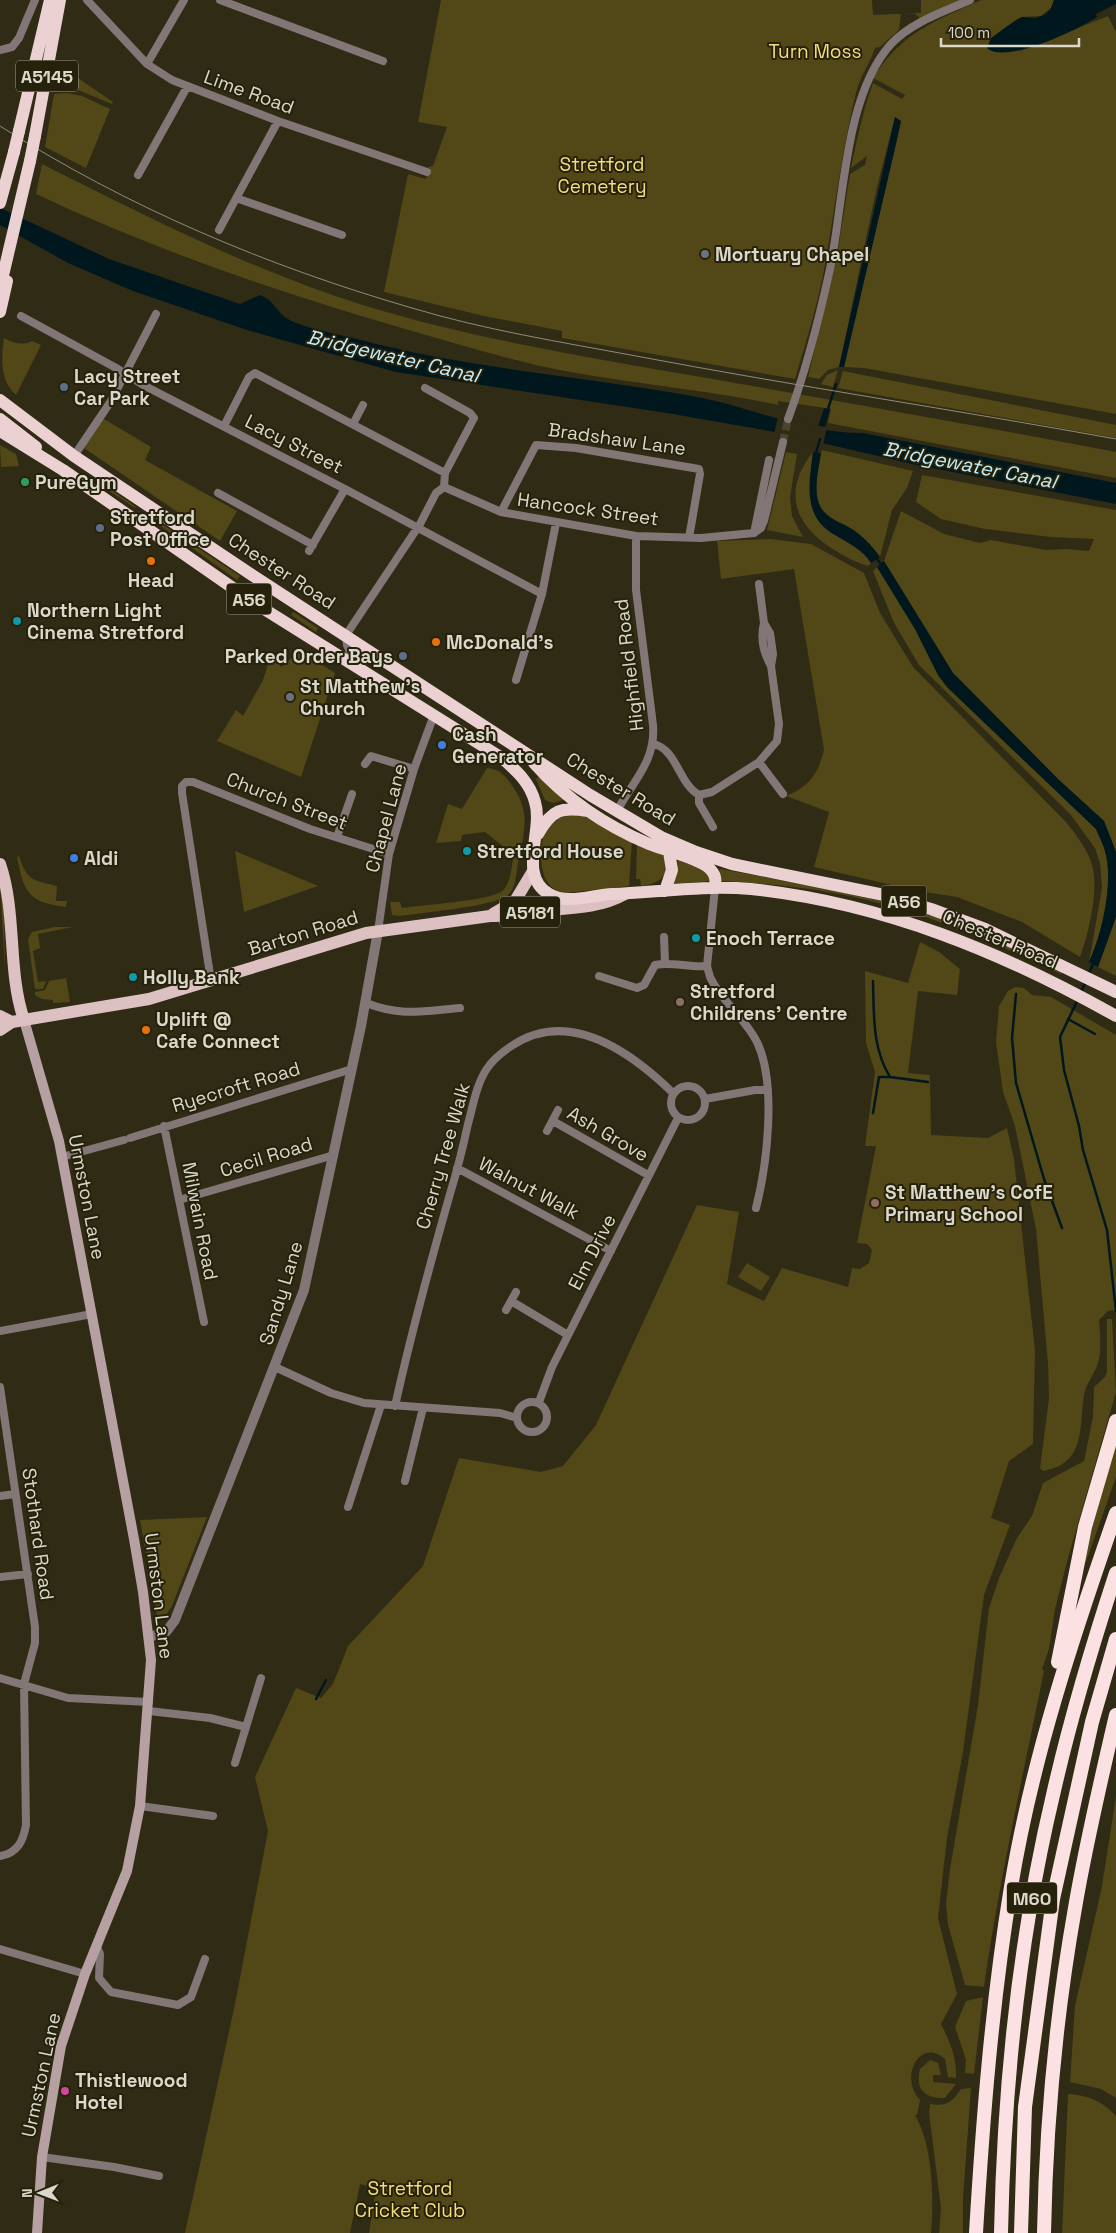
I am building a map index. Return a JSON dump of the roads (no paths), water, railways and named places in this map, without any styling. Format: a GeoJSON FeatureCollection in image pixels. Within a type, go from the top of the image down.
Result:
{"type":"FeatureCollection","features":[{"type":"Feature","properties":{"kind":"highway","name":"A5145"},"geometry":{"type":"LineString","coordinates":[[2,198],[50,0]]}},
{"type":"Feature","properties":{"kind":"highway","name":"A5145"},"geometry":{"type":"LineString","coordinates":[[0,288],[30,161],[60,0]]}},
{"type":"Feature","properties":{"kind":"highway","name":"A5145"},"geometry":{"type":"LineString","coordinates":[[0,312],[7,280],[8,256]]}},
{"type":"Feature","properties":{"kind":"highway","name":"Chester Road"},"geometry":{"type":"LineString","coordinates":[[0,400],[74,456],[346,636],[617,811],[661,837],[696,852],[732,864],[884,895],[931,909],[985,929],[1112,989]]}},
{"type":"Feature","properties":{"kind":"highway","name":"A56"},"geometry":{"type":"LineString","coordinates":[[0,418],[63,470]]}},
{"type":"Feature","properties":{"kind":"highway","name":"Chester Road"},"geometry":{"type":"LineString","coordinates":[[1,433],[63,470],[256,604],[496,753],[519,772],[530,788],[536,804],[538,820],[533,852],[533,871],[540,887],[554,897],[715,888],[752,889],[872,911],[964,941],[1059,985],[1116,1016]]}},
{"type":"Feature","properties":{"kind":"highway","name":"Chester Road"},"geometry":{"type":"LineString","coordinates":[[523,750],[547,778],[588,811],[636,838],[701,863],[732,864]]}},
{"type":"Feature","properties":{"kind":"highway","name":"Chester Road"},"geometry":{"type":"LineString","coordinates":[[536,836],[545,822],[556,811],[568,808],[588,811]]}},
{"type":"Feature","properties":{"kind":"highway","name":"Chester Road"},"geometry":{"type":"LineString","coordinates":[[665,891],[672,870],[669,852]]}},
{"type":"Feature","properties":{"kind":"highway"},"geometry":{"type":"LineString","coordinates":[[701,863],[710,869],[715,876],[715,888]]}},
{"type":"Feature","properties":{"kind":"highway","name":"M60"},"geometry":{"type":"LineString","coordinates":[[976,2231],[984,2105],[995,1992],[1013,1876],[1049,1715],[1085,1527],[1116,1422]]}},
{"type":"Feature","properties":{"kind":"highway","name":"M60"},"geometry":{"type":"LineString","coordinates":[[1049,1715],[1116,1513]]}},
{"type":"Feature","properties":{"kind":"highway","name":"M60"},"geometry":{"type":"LineString","coordinates":[[1001,2233],[1009,2073],[1017,1995],[1033,1892],[1052,1796],[1072,1717],[1116,1573]]}},
{"type":"Feature","properties":{"kind":"highway","name":"M60"},"geometry":{"type":"LineString","coordinates":[[1021,2233],[1025,2107],[1053,1899],[1088,1740],[1116,1640]]}},
{"type":"Feature","properties":{"kind":"highway","name":"M60"},"geometry":{"type":"LineString","coordinates":[[1044,2233],[1048,2137],[1063,1983],[1076,1898],[1116,1715]]}},
{"type":"Feature","properties":{"kind":"highway","name":"M60"},"geometry":{"type":"LineString","coordinates":[[1102,1778],[1116,1732]]}},
{"type":"Feature","properties":{"kind":"main road"},"geometry":{"type":"LineString","coordinates":[[0,864],[9,909],[18,1021],[0,1016]]}},
{"type":"Feature","properties":{"kind":"main road","name":"Barton Road"},"geometry":{"type":"LineString","coordinates":[[490,916],[515,901],[533,871]]}},
{"type":"Feature","properties":{"kind":"main road","name":"Barton Road"},"geometry":{"type":"LineString","coordinates":[[0,1030],[18,1021],[131,1003],[211,981],[338,941],[378,931],[490,916],[570,910],[612,901],[625,894]]}},
{"type":"Feature","properties":{"kind":"main road","name":"Urmston Lane"},"geometry":{"type":"LineString","coordinates":[[18,1021],[43,1082],[62,1157],[134,1539],[150,1637],[151,1660],[149,1707],[140,1806],[127,1871],[85,1974],[61,2046],[42,2157],[38,2233]]}},
{"type":"Feature","properties":{"kind":"street"},"geometry":{"type":"LineString","coordinates":[[0,50],[12,47],[35,0]]}},
{"type":"Feature","properties":{"kind":"street","name":"Lime Road"},"geometry":{"type":"LineString","coordinates":[[87,0],[147,64],[162,75],[186,87],[278,121],[427,172]]}},
{"type":"Feature","properties":{"kind":"street"},"geometry":{"type":"LineString","coordinates":[[147,64],[184,0]]}},
{"type":"Feature","properties":{"kind":"street"},"geometry":{"type":"LineString","coordinates":[[220,0],[383,61]]}},
{"type":"Feature","properties":{"kind":"street"},"geometry":{"type":"LineString","coordinates":[[788,419],[824,292],[854,129],[869,79],[882,55],[908,29],[970,0]]}},
{"type":"Feature","properties":{"kind":"street"},"geometry":{"type":"LineString","coordinates":[[138,176],[186,87]]}},
{"type":"Feature","properties":{"kind":"street"},"geometry":{"type":"LineString","coordinates":[[219,230],[278,121]]}},
{"type":"Feature","properties":{"kind":"street"},"geometry":{"type":"LineString","coordinates":[[236,198],[342,235]]}},
{"type":"Feature","properties":{"kind":"street"},"geometry":{"type":"LineString","coordinates":[[74,456],[111,401],[156,314]]}},
{"type":"Feature","properties":{"kind":"street","name":"Lacy Street"},"geometry":{"type":"LineString","coordinates":[[21,316],[125,373],[143,386],[345,489],[542,594]]}},
{"type":"Feature","properties":{"kind":"street"},"geometry":{"type":"LineString","coordinates":[[27,331],[31,323]]}},
{"type":"Feature","properties":{"kind":"street"},"geometry":{"type":"LineString","coordinates":[[224,426],[252,374],[353,424],[445,473]]}},
{"type":"Feature","properties":{"kind":"street"},"geometry":{"type":"LineString","coordinates":[[356,665],[346,645],[346,636],[417,528],[438,490],[444,487],[445,473],[474,418],[470,413],[426,388]]}},
{"type":"Feature","properties":{"kind":"street"},"geometry":{"type":"LineString","coordinates":[[353,424],[363,405]]}},
{"type":"Feature","properties":{"kind":"street"},"geometry":{"type":"LineString","coordinates":[[754,533],[761,528],[783,442]]}},
{"type":"Feature","properties":{"kind":"street","name":"Bradshaw Lane"},"geometry":{"type":"LineString","coordinates":[[501,512],[536,445],[549,444],[699,469],[689,538]]}},
{"type":"Feature","properties":{"kind":"street"},"geometry":{"type":"LineString","coordinates":[[754,533],[769,460]]}},
{"type":"Feature","properties":{"kind":"street","name":"Hancock Street"},"geometry":{"type":"LineString","coordinates":[[444,487],[501,512],[556,524],[636,536],[689,538],[754,533]]}},
{"type":"Feature","properties":{"kind":"street"},"geometry":{"type":"LineString","coordinates":[[218,493],[311,548],[345,489]]}},
{"type":"Feature","properties":{"kind":"street"},"geometry":{"type":"LineString","coordinates":[[516,680],[542,594],[556,524]]}},
{"type":"Feature","properties":{"kind":"street","name":"Highfield Road"},"geometry":{"type":"LineString","coordinates":[[636,536],[636,590],[654,744],[667,751],[692,790],[699,795],[701,806],[713,828]]}},
{"type":"Feature","properties":{"kind":"street"},"geometry":{"type":"LineString","coordinates":[[699,795],[708,794],[759,762],[773,749],[779,733],[771,666],[773,654],[771,640],[764,624],[758,584]]}},
{"type":"Feature","properties":{"kind":"street","name":"Chapel Lane"},"geometry":{"type":"LineString","coordinates":[[378,931],[389,854],[414,769],[434,716]]}},
{"type":"Feature","properties":{"kind":"street"},"geometry":{"type":"LineString","coordinates":[[617,811],[648,762],[654,744]]}},
{"type":"Feature","properties":{"kind":"street"},"geometry":{"type":"LineString","coordinates":[[365,764],[371,756],[414,769]]}},
{"type":"Feature","properties":{"kind":"street"},"geometry":{"type":"LineString","coordinates":[[759,762],[783,794]]}},
{"type":"Feature","properties":{"kind":"street","name":"Church Street"},"geometry":{"type":"LineString","coordinates":[[211,981],[182,793],[184,784],[191,781],[336,838],[389,854]]}},
{"type":"Feature","properties":{"kind":"street"},"geometry":{"type":"LineString","coordinates":[[336,838],[352,794]]}},
{"type":"Feature","properties":{"kind":"street"},"geometry":{"type":"LineString","coordinates":[[715,888],[707,966],[714,985],[757,1042],[767,1078],[765,1160],[756,1208]]}},
{"type":"Feature","properties":{"kind":"street","name":"Sandy Lane"},"geometry":{"type":"LineString","coordinates":[[150,1637],[166,1632],[175,1620],[304,1290],[366,1002],[378,931]]}},
{"type":"Feature","properties":{"kind":"street"},"geometry":{"type":"LineString","coordinates":[[664,937],[665,963]]}},
{"type":"Feature","properties":{"kind":"street"},"geometry":{"type":"LineString","coordinates":[[599,976],[641,988],[655,965],[665,963],[693,967],[707,966]]}},
{"type":"Feature","properties":{"kind":"street"},"geometry":{"type":"LineString","coordinates":[[366,1002],[385,1010],[403,1013],[460,1008]]}},
{"type":"Feature","properties":{"kind":"street","name":"Cherry Tree Walk"},"geometry":{"type":"LineString","coordinates":[[395,1406],[415,1318],[458,1168],[476,1093],[485,1072],[493,1060],[522,1039],[545,1032],[562,1031],[601,1040],[619,1050],[674,1093]]}},
{"type":"Feature","properties":{"kind":"street","name":"Ryecroft Road"},"geometry":{"type":"LineString","coordinates":[[62,1157],[127,1139],[352,1069]]}},
{"type":"Feature","properties":{"kind":"street"},"geometry":{"type":"LineString","coordinates":[[685,1086],[692,1086],[702,1093],[705,1100],[704,1108],[695,1119],[686,1121],[678,1118],[670,1106],[674,1093],[685,1086]]}},
{"type":"Feature","properties":{"kind":"street"},"geometry":{"type":"LineString","coordinates":[[705,1100],[735,1093],[768,1090]]}},
{"type":"Feature","properties":{"kind":"street","name":"Ash Grove"},"geometry":{"type":"LineString","coordinates":[[547,1131],[558,1110]]}},
{"type":"Feature","properties":{"kind":"street","name":"Elm Drive"},"geometry":{"type":"LineString","coordinates":[[539,1402],[552,1367],[568,1334],[678,1118]]}},
{"type":"Feature","properties":{"kind":"street","name":"Ash Grove"},"geometry":{"type":"LineString","coordinates":[[553,1121],[648,1175]]}},
{"type":"Feature","properties":{"kind":"street","name":"Milwain Road"},"geometry":{"type":"LineString","coordinates":[[164,1126],[204,1322]]}},
{"type":"Feature","properties":{"kind":"street","name":"Cecil Road"},"geometry":{"type":"LineString","coordinates":[[179,1200],[334,1155]]}},
{"type":"Feature","properties":{"kind":"street","name":"Walnut Walk"},"geometry":{"type":"LineString","coordinates":[[458,1168],[611,1251]]}},
{"type":"Feature","properties":{"kind":"street"},"geometry":{"type":"LineString","coordinates":[[506,1310],[516,1292]]}},
{"type":"Feature","properties":{"kind":"street"},"geometry":{"type":"LineString","coordinates":[[511,1301],[568,1334]]}},
{"type":"Feature","properties":{"kind":"street"},"geometry":{"type":"LineString","coordinates":[[0,1331],[92,1314]]}},
{"type":"Feature","properties":{"kind":"street"},"geometry":{"type":"LineString","coordinates":[[275,1367],[331,1393],[381,1406],[500,1413],[517,1418]]}},
{"type":"Feature","properties":{"kind":"street","name":"Stothard Road"},"geometry":{"type":"LineString","coordinates":[[0,1387],[2,1412],[28,1574],[36,1643],[24,1684],[26,1825],[23,1839],[18,1847],[12,1852],[0,1856]]}},
{"type":"Feature","properties":{"kind":"street"},"geometry":{"type":"LineString","coordinates":[[532,1401],[539,1402],[546,1408],[548,1418],[544,1427],[538,1432],[528,1432],[521,1428],[517,1418],[518,1410],[524,1404],[532,1401]]}},
{"type":"Feature","properties":{"kind":"street"},"geometry":{"type":"LineString","coordinates":[[348,1507],[381,1406]]}},
{"type":"Feature","properties":{"kind":"street"},"geometry":{"type":"LineString","coordinates":[[405,1481],[424,1408]]}},
{"type":"Feature","properties":{"kind":"street"},"geometry":{"type":"LineString","coordinates":[[0,1496],[15,1494]]}},
{"type":"Feature","properties":{"kind":"street"},"geometry":{"type":"LineString","coordinates":[[0,1577],[28,1574]]}},
{"type":"Feature","properties":{"kind":"street"},"geometry":{"type":"LineString","coordinates":[[0,1678],[68,1698],[149,1707],[210,1718],[246,1727]]}},
{"type":"Feature","properties":{"kind":"street"},"geometry":{"type":"LineString","coordinates":[[235,1763],[261,1678]]}},
{"type":"Feature","properties":{"kind":"street"},"geometry":{"type":"LineString","coordinates":[[140,1806],[213,1816]]}},
{"type":"Feature","properties":{"kind":"street"},"geometry":{"type":"LineString","coordinates":[[97,1947],[100,1954],[99,1978],[111,1992],[178,2005],[191,1997],[205,1959]]}},
{"type":"Feature","properties":{"kind":"street"},"geometry":{"type":"LineString","coordinates":[[0,1948],[85,1974]]}},
{"type":"Feature","properties":{"kind":"street"},"geometry":{"type":"LineString","coordinates":[[42,2157],[114,2167],[159,2176]]}},
{"type":"Feature","properties":{"kind":"water"},"geometry":{"type":"Polygon","coordinates":[[[1054,0],[1116,0],[1116,4],[1096,14],[1097,17],[1059,37],[1025,49],[996,52],[987,48],[991,38],[1016,20],[1022,17],[1036,18],[1046,14],[1054,0]]]}},
{"type":"Feature","properties":{"kind":"water"},"geometry":{"type":"Polygon","coordinates":[[[895,117],[901,121],[895,148],[844,367],[839,367],[895,117]]]}},
{"type":"Feature","properties":{"kind":"water","name":"Bridgewater Canal"},"geometry":{"type":"Polygon","coordinates":[[[0,208],[109,259],[240,304],[260,295],[269,300],[288,319],[302,325],[441,358],[697,397],[718,401],[800,425],[842,432],[863,433],[1116,483],[1116,504],[912,464],[775,432],[667,413],[396,372],[250,331],[133,291],[68,263],[0,225],[0,208]]]}},
{"type":"Feature","properties":{"kind":"water"},"geometry":{"type":"Polygon","coordinates":[[[824,408],[830,409],[825,428],[818,427],[824,408]]]}},
{"type":"Feature","properties":{"kind":"water"},"geometry":{"type":"Polygon","coordinates":[[[813,452],[821,453],[817,496],[822,509],[830,517],[852,529],[871,545],[880,557],[871,563],[859,550],[824,528],[817,519],[812,509],[810,498],[813,452]]]}},
{"type":"Feature","properties":{"kind":"water"},"geometry":{"type":"Polygon","coordinates":[[[884,561],[953,673],[1059,780],[1104,821],[1116,852],[1116,917],[1098,967],[1089,962],[1102,923],[1108,877],[1105,851],[1096,829],[947,687],[938,675],[915,629],[877,567],[884,561]]]}},
{"type":"Feature","properties":{"kind":"waterway"},"geometry":{"type":"LineString","coordinates":[[827,412],[836,384]]}},
{"type":"Feature","properties":{"kind":"waterway"},"geometry":{"type":"LineString","coordinates":[[816,453],[820,439]]}},
{"type":"Feature","properties":{"kind":"waterway"},"geometry":{"type":"LineString","coordinates":[[875,556],[882,566]]}},
{"type":"Feature","properties":{"kind":"waterway"},"geometry":{"type":"LineString","coordinates":[[1089,973],[1094,962]]}},
{"type":"Feature","properties":{"kind":"waterway"},"geometry":{"type":"LineString","coordinates":[[873,981],[875,1030],[884,1066],[890,1077],[928,1082]]}},
{"type":"Feature","properties":{"kind":"waterway"},"geometry":{"type":"LineString","coordinates":[[1081,992],[1086,981]]}},
{"type":"Feature","properties":{"kind":"waterway"},"geometry":{"type":"LineString","coordinates":[[1016,994],[1012,1038],[1016,1083],[1044,1179],[1062,1228]]}},
{"type":"Feature","properties":{"kind":"waterway"},"geometry":{"type":"LineString","coordinates":[[1078,999],[1060,1037],[1064,1070],[1079,1126],[1083,1150],[1107,1230],[1116,1311]]}},
{"type":"Feature","properties":{"kind":"waterway"},"geometry":{"type":"LineString","coordinates":[[1068,1019],[1095,1034]]}},
{"type":"Feature","properties":{"kind":"waterway"},"geometry":{"type":"LineString","coordinates":[[873,1113],[879,1077],[890,1077]]}},
{"type":"Feature","properties":{"kind":"waterway"},"geometry":{"type":"LineString","coordinates":[[316,1699],[326,1680]]}},
{"type":"Feature","properties":{"kind":"tunnel"},"geometry":{"type":"LineString","coordinates":[[783,442],[788,419]]}},
{"type":"Feature","properties":{"kind":"tram line"},"geometry":{"type":"LineString","coordinates":[[0,126],[98,183],[199,232],[304,273],[440,316],[523,335],[696,367],[1116,439]]}},
{"type":"Feature","properties":{"kind":"place","name":"Mortuary Chapel"},"geometry":{"type":"Point","coordinates":[705,254]}},
{"type":"Feature","properties":{"kind":"place","name":"Lacy Street Car Park"},"geometry":{"type":"Point","coordinates":[64,387]}},
{"type":"Feature","properties":{"kind":"place","name":"PureGym"},"geometry":{"type":"Point","coordinates":[25,482]}},
{"type":"Feature","properties":{"kind":"place","name":"Stretford Post Office"},"geometry":{"type":"Point","coordinates":[100,528]}},
{"type":"Feature","properties":{"kind":"place","name":"Head"},"geometry":{"type":"Point","coordinates":[151,561]}},
{"type":"Feature","properties":{"kind":"place","name":"Northern Light Cinema Stretford"},"geometry":{"type":"Point","coordinates":[17,621]}},
{"type":"Feature","properties":{"kind":"place","name":"McDonald's"},"geometry":{"type":"Point","coordinates":[436,642]}},
{"type":"Feature","properties":{"kind":"place","name":"Parked Order Bays"},"geometry":{"type":"Point","coordinates":[403,656]}},
{"type":"Feature","properties":{"kind":"place","name":"St Matthew's Church"},"geometry":{"type":"Point","coordinates":[290,697]}},
{"type":"Feature","properties":{"kind":"place","name":"Cash Generator"},"geometry":{"type":"Point","coordinates":[442,745]}},
{"type":"Feature","properties":{"kind":"place","name":"Stretford House"},"geometry":{"type":"Point","coordinates":[467,851]}},
{"type":"Feature","properties":{"kind":"place","name":"Aldi"},"geometry":{"type":"Point","coordinates":[74,858]}},
{"type":"Feature","properties":{"kind":"place","name":"Enoch Terrace"},"geometry":{"type":"Point","coordinates":[696,938]}},
{"type":"Feature","properties":{"kind":"place","name":"Holly Bank"},"geometry":{"type":"Point","coordinates":[133,977]}},
{"type":"Feature","properties":{"kind":"place","name":"Stretford Childrens' Centre"},"geometry":{"type":"Point","coordinates":[680,1002]}},
{"type":"Feature","properties":{"kind":"place","name":"Uplift @ Cafe Connect"},"geometry":{"type":"Point","coordinates":[146,1030]}},
{"type":"Feature","properties":{"kind":"place","name":"St Matthew's CofE Primary School"},"geometry":{"type":"Point","coordinates":[875,1203]}},
{"type":"Feature","properties":{"kind":"place","name":"Thistlewood Hotel"},"geometry":{"type":"Point","coordinates":[65,2091]}},
{"type":"Feature","properties":{"kind":"park label","name":"Turn Moss"},"geometry":{"type":"Point","coordinates":[815,51]}},
{"type":"Feature","properties":{"kind":"park label","name":"Stretford Cemetery"},"geometry":{"type":"Point","coordinates":[602,175]}},
{"type":"Feature","properties":{"kind":"park label","name":"Stretford Cricket Club"},"geometry":{"type":"Point","coordinates":[410,2199]}}]}
